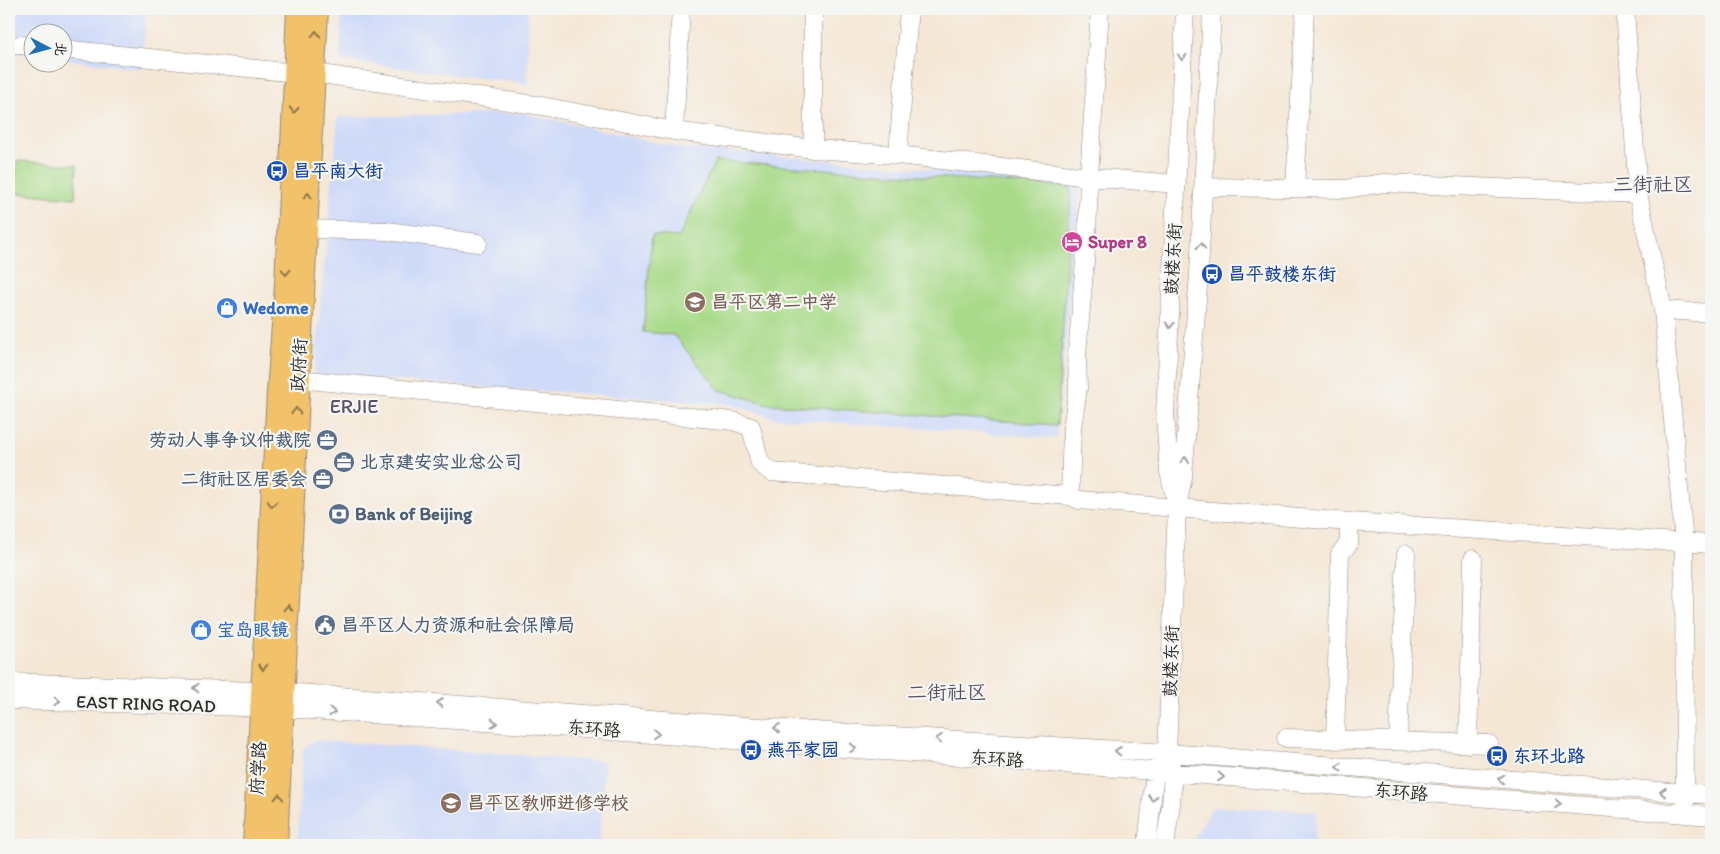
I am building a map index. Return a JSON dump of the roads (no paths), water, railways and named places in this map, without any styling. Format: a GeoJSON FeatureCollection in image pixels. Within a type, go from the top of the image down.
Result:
{"type":"FeatureCollection","features":[{"type":"Feature","properties":{"kind":"main road","name":"政府街"},"geometry":{"type":"LineString","coordinates":[[273,700],[298,379],[306,229],[305,73],[298,9]]}},
{"type":"Feature","properties":{"kind":"main road","name":"政府街"},"geometry":{"type":"LineString","coordinates":[[273,700],[305,73],[317,9]]}},
{"type":"Feature","properties":{"kind":"main road","name":"府学路"},"geometry":{"type":"LineString","coordinates":[[254,845],[273,700]]}},
{"type":"Feature","properties":{"kind":"main road","name":"府学路"},"geometry":{"type":"LineString","coordinates":[[273,700],[276,845]]}},
{"type":"Feature","properties":{"kind":"street"},"geometry":{"type":"LineString","coordinates":[[674,131],[681,9]]}},
{"type":"Feature","properties":{"kind":"street"},"geometry":{"type":"LineString","coordinates":[[813,9],[813,149]]}},
{"type":"Feature","properties":{"kind":"street"},"geometry":{"type":"LineString","coordinates":[[898,155],[909,9]]}},
{"type":"Feature","properties":{"kind":"street"},"geometry":{"type":"LineString","coordinates":[[1070,496],[1072,428],[1078,388],[1077,355],[1087,237],[1100,9]]}},
{"type":"Feature","properties":{"kind":"street","name":"鼓楼东街"},"geometry":{"type":"LineString","coordinates":[[1178,508],[1169,472],[1165,414],[1185,9]]}},
{"type":"Feature","properties":{"kind":"street","name":"鼓楼东街"},"geometry":{"type":"LineString","coordinates":[[1167,754],[1178,508],[1189,414],[1199,274],[1212,9]]}},
{"type":"Feature","properties":{"kind":"street"},"geometry":{"type":"LineString","coordinates":[[1295,188],[1305,9]]}},
{"type":"Feature","properties":{"kind":"street"},"geometry":{"type":"LineString","coordinates":[[1625,9],[1638,194],[1662,310],[1684,543],[1685,814]]}},
{"type":"Feature","properties":{"kind":"street"},"geometry":{"type":"LineString","coordinates":[[72,50],[305,73],[542,106],[674,131],[813,149],[898,155],[1089,177],[1177,184]]}},
{"type":"Feature","properties":{"kind":"street"},"geometry":{"type":"LineString","coordinates":[[1204,187],[1345,189],[1384,184],[1638,194]]}},
{"type":"Feature","properties":{"kind":"street"},"geometry":{"type":"LineString","coordinates":[[306,229],[387,232],[478,243]]}},
{"type":"Feature","properties":{"kind":"street"},"geometry":{"type":"LineString","coordinates":[[1662,310],[1711,313]]}},
{"type":"Feature","properties":{"kind":"street"},"geometry":{"type":"LineString","coordinates":[[298,379],[733,420],[751,427],[760,463],[771,472],[1070,496],[1079,500],[1349,522],[1711,544]]}},
{"type":"Feature","properties":{"kind":"street"},"geometry":{"type":"LineString","coordinates":[[1335,740],[1340,554],[1349,543],[1349,522]]}},
{"type":"Feature","properties":{"kind":"street"},"geometry":{"type":"LineString","coordinates":[[1398,742],[1406,554]]}},
{"type":"Feature","properties":{"kind":"street"},"geometry":{"type":"LineString","coordinates":[[1468,744],[1473,559]]}},
{"type":"Feature","properties":{"kind":"street","name":"EAST RING ROAD"},"geometry":{"type":"LineString","coordinates":[[9,682],[273,700]]}},
{"type":"Feature","properties":{"kind":"street","name":"EAST RING ROAD"},"geometry":{"type":"LineString","coordinates":[[9,700],[273,700]]}},
{"type":"Feature","properties":{"kind":"street","name":"东环路"},"geometry":{"type":"LineString","coordinates":[[273,700],[828,732],[1167,754],[1711,795]]}},
{"type":"Feature","properties":{"kind":"street","name":"东环路"},"geometry":{"type":"LineString","coordinates":[[273,700],[732,739],[1711,816]]}},
{"type":"Feature","properties":{"kind":"street"},"geometry":{"type":"LineString","coordinates":[[1286,738],[1489,744]]}},
{"type":"Feature","properties":{"kind":"street"},"geometry":{"type":"LineString","coordinates":[[1147,845],[1167,754]]}},
{"type":"Feature","properties":{"kind":"street"},"geometry":{"type":"LineString","coordinates":[[1164,772],[1171,804],[1165,845]]}},
{"type":"Feature","properties":{"kind":"place","name":"昌平南大街"},"geometry":{"type":"Point","coordinates":[277,171]}},
{"type":"Feature","properties":{"kind":"place","name":"Super 8"},"geometry":{"type":"Point","coordinates":[1072,242]}},
{"type":"Feature","properties":{"kind":"place","name":"昌平鼓楼东街"},"geometry":{"type":"Point","coordinates":[1212,274]}},
{"type":"Feature","properties":{"kind":"place","name":"昌平区第二中学"},"geometry":{"type":"Point","coordinates":[695,302]}},
{"type":"Feature","properties":{"kind":"place","name":"Wedome"},"geometry":{"type":"Point","coordinates":[227,308]}},
{"type":"Feature","properties":{"kind":"place","name":"劳动人事争议仲裁院"},"geometry":{"type":"Point","coordinates":[327,440]}},
{"type":"Feature","properties":{"kind":"place","name":"北京建安实业总公司"},"geometry":{"type":"Point","coordinates":[344,462]}},
{"type":"Feature","properties":{"kind":"place","name":"二街社区居委会"},"geometry":{"type":"Point","coordinates":[323,479]}},
{"type":"Feature","properties":{"kind":"place","name":"Bank of Beijing"},"geometry":{"type":"Point","coordinates":[339,514]}},
{"type":"Feature","properties":{"kind":"place","name":"昌平区人力资源和社会保障局"},"geometry":{"type":"Point","coordinates":[325,625]}},
{"type":"Feature","properties":{"kind":"place","name":"宝岛眼镜"},"geometry":{"type":"Point","coordinates":[201,630]}},
{"type":"Feature","properties":{"kind":"place","name":"燕平家园"},"geometry":{"type":"Point","coordinates":[751,750]}},
{"type":"Feature","properties":{"kind":"place","name":"东环北路"},"geometry":{"type":"Point","coordinates":[1497,756]}},
{"type":"Feature","properties":{"kind":"place","name":"昌平区教师进修学校"},"geometry":{"type":"Point","coordinates":[451,803]}},
{"type":"Feature","properties":{"kind":"district","name":"三街社区"},"geometry":{"type":"Point","coordinates":[1653,184]}},
{"type":"Feature","properties":{"kind":"district","name":"ERJIE"},"geometry":{"type":"Point","coordinates":[354,406]}},
{"type":"Feature","properties":{"kind":"district","name":"二街社区"},"geometry":{"type":"Point","coordinates":[947,692]}}]}
